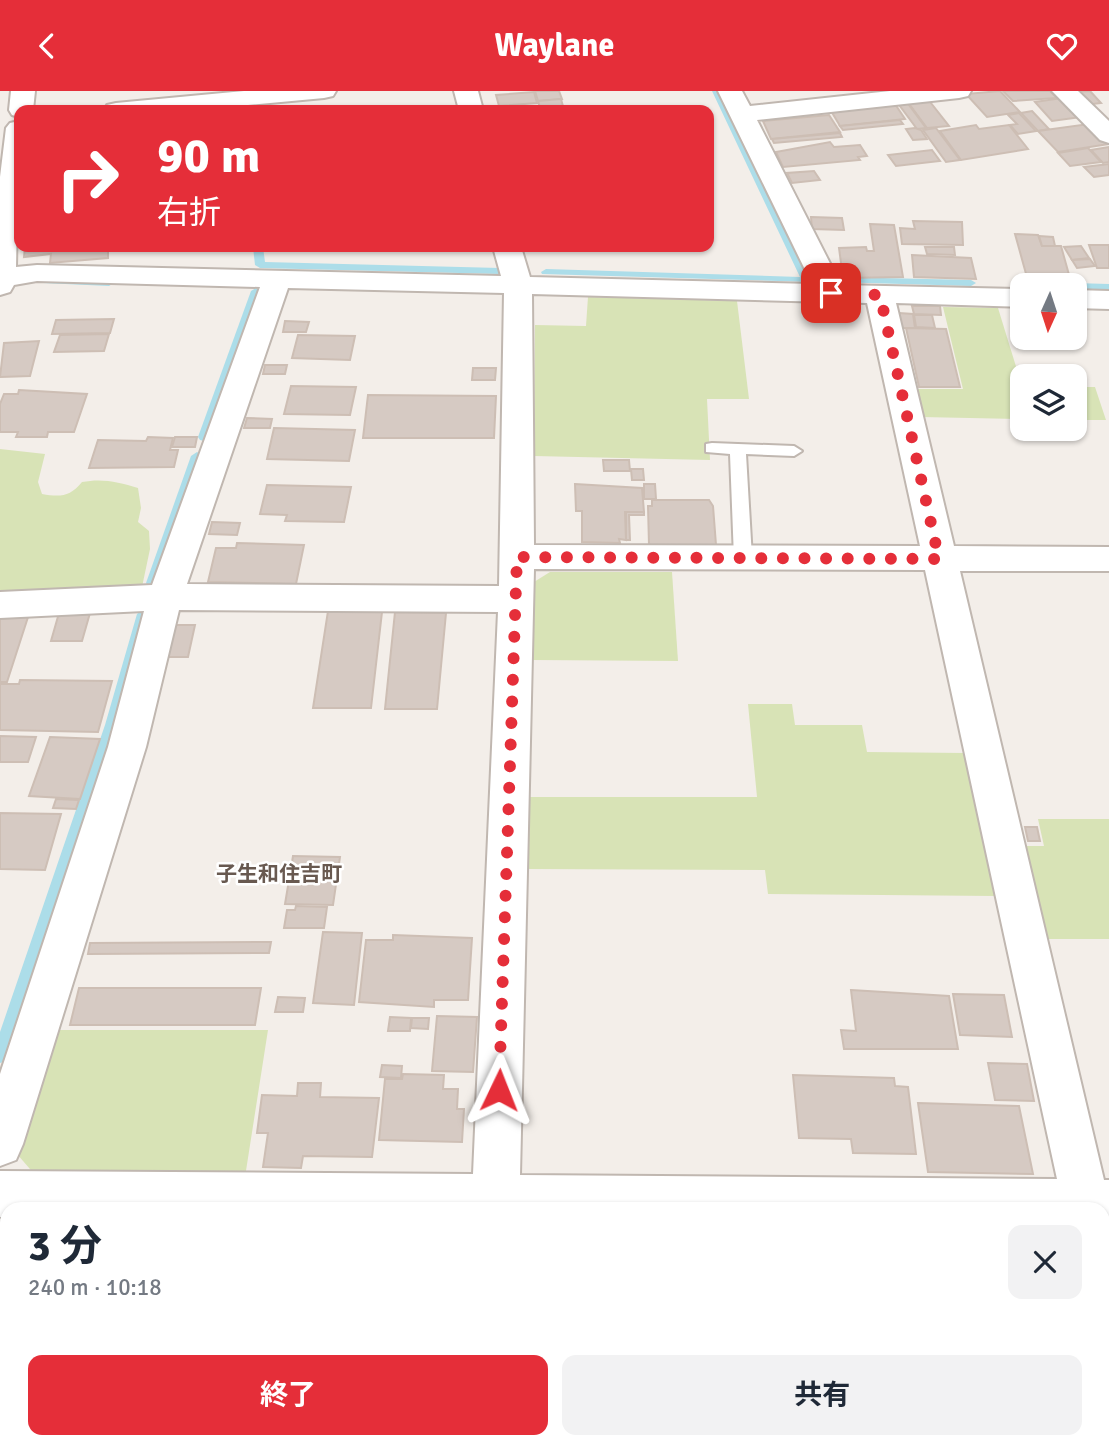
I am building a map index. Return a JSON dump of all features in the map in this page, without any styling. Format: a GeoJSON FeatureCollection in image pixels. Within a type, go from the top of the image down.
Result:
{"type":"FeatureCollection","features":[{"type":"Feature","properties":{"kind":"street"},"geometry":{"type":"LineString","coordinates":[[144,105],[182,98],[324,91]]}},
{"type":"Feature","properties":{"kind":"street"},"geometry":{"type":"LineString","coordinates":[[831,293],[736,103],[959,91]]}},
{"type":"Feature","properties":{"kind":"street"},"geometry":{"type":"LineString","coordinates":[[1064,91],[1109,135]]}},
{"type":"Feature","properties":{"kind":"street"},"geometry":{"type":"LineString","coordinates":[[14,170],[1,281],[37,273],[1010,298]]}},
{"type":"Feature","properties":{"kind":"street"},"geometry":{"type":"LineString","coordinates":[[495,1202],[517,557],[518,286],[508,252]]}},
{"type":"Feature","properties":{"kind":"street"},"geometry":{"type":"LineString","coordinates":[[0,1144],[127,747],[165,597],[277,279]]}},
{"type":"Feature","properties":{"kind":"street"},"geometry":{"type":"LineString","coordinates":[[880,295],[939,559],[1093,1202]]}},
{"type":"Feature","properties":{"kind":"street"},"geometry":{"type":"LineString","coordinates":[[1087,299],[1109,300]]}},
{"type":"Feature","properties":{"kind":"street"},"geometry":{"type":"LineString","coordinates":[[517,557],[1109,559]]}},
{"type":"Feature","properties":{"kind":"street"},"geometry":{"type":"LineString","coordinates":[[0,605],[165,597],[516,599]]}},
{"type":"Feature","properties":{"kind":"street"},"geometry":{"type":"LineString","coordinates":[[0,1194],[396,1202]]}},
{"type":"Feature","properties":{"kind":"lane"},"geometry":{"type":"LineString","coordinates":[[712,448],[794,451]]}},
{"type":"Feature","properties":{"kind":"lane"},"geometry":{"type":"LineString","coordinates":[[738,449],[743,558]]}},
{"type":"Feature","properties":{"kind":"green space"},"geometry":{"type":"Polygon","coordinates":[[[588,297],[737,301],[749,399],[707,399],[710,460],[534,456],[535,325],[586,326],[588,297]]]}},
{"type":"Feature","properties":{"kind":"green space"},"geometry":{"type":"Polygon","coordinates":[[[943,307],[998,308],[1015,364],[1010,364],[1010,419],[921,417],[915,389],[963,389],[943,307]]]}},
{"type":"Feature","properties":{"kind":"green space"},"geometry":{"type":"Polygon","coordinates":[[[1087,387],[1095,387],[1106,420],[1087,420],[1087,387]]]}},
{"type":"Feature","properties":{"kind":"green space"},"geometry":{"type":"Polygon","coordinates":[[[0,449],[45,454],[38,482],[42,494],[64,495],[82,482],[97,480],[138,488],[141,508],[138,522],[149,531],[150,549],[142,587],[0,600],[0,449]]]}},
{"type":"Feature","properties":{"kind":"green space"},"geometry":{"type":"Polygon","coordinates":[[[550,572],[672,572],[678,661],[532,660],[534,582],[550,572]]]}},
{"type":"Feature","properties":{"kind":"green space"},"geometry":{"type":"Polygon","coordinates":[[[748,704],[792,704],[795,725],[862,725],[867,752],[965,753],[996,896],[768,894],[765,870],[528,869],[530,797],[757,797],[748,704]]]}},
{"type":"Feature","properties":{"kind":"green space"},"geometry":{"type":"Polygon","coordinates":[[[1038,819],[1109,819],[1109,939],[1046,939],[1024,846],[1044,846],[1038,819]]]}},
{"type":"Feature","properties":{"kind":"green space"},"geometry":{"type":"Polygon","coordinates":[[[54,1030],[268,1030],[245,1177],[36,1176],[17,1154],[54,1030]]]}},
{"type":"Feature","properties":{"kind":"building"},"geometry":{"type":"Polygon","coordinates":[[[535,91],[559,91],[562,99],[538,101],[535,91]]]}},
{"type":"Feature","properties":{"kind":"building"},"geometry":{"type":"Polygon","coordinates":[[[1000,91],[1020,112],[987,117],[966,94],[1000,91]]]}},
{"type":"Feature","properties":{"kind":"building"},"geometry":{"type":"Polygon","coordinates":[[[1003,91],[1050,91],[1057,98],[1013,101],[1003,91]]]}},
{"type":"Feature","properties":{"kind":"building"},"geometry":{"type":"Polygon","coordinates":[[[1090,91],[1101,103],[1084,105],[1073,92],[1090,91]]]}},
{"type":"Feature","properties":{"kind":"building"},"geometry":{"type":"Polygon","coordinates":[[[534,92],[537,103],[499,105],[496,95],[534,92]]]}},
{"type":"Feature","properties":{"kind":"building"},"geometry":{"type":"Polygon","coordinates":[[[927,98],[949,126],[927,128],[907,101],[927,98]]]}},
{"type":"Feature","properties":{"kind":"building"},"geometry":{"type":"Polygon","coordinates":[[[1062,98],[1081,117],[1052,121],[1035,102],[1062,98]]]}},
{"type":"Feature","properties":{"kind":"building"},"geometry":{"type":"Polygon","coordinates":[[[561,99],[563,105],[539,105],[538,101],[561,99]]]}},
{"type":"Feature","properties":{"kind":"building"},"geometry":{"type":"Polygon","coordinates":[[[906,101],[926,128],[917,129],[897,102],[906,101]]]}},
{"type":"Feature","properties":{"kind":"building"},"geometry":{"type":"Polygon","coordinates":[[[895,104],[905,119],[840,126],[830,109],[895,104]]]}},
{"type":"Feature","properties":{"kind":"building"},"geometry":{"type":"Polygon","coordinates":[[[1032,111],[1049,129],[1038,131],[1021,113],[1032,111]]]}},
{"type":"Feature","properties":{"kind":"building"},"geometry":{"type":"Polygon","coordinates":[[[1019,113],[1036,131],[1018,134],[1010,125],[1017,124],[1008,115],[1019,113]]]}},
{"type":"Feature","properties":{"kind":"building"},"geometry":{"type":"Polygon","coordinates":[[[829,115],[840,132],[771,139],[763,121],[829,115]]]}},
{"type":"Feature","properties":{"kind":"building"},"geometry":{"type":"Polygon","coordinates":[[[900,120],[903,124],[843,130],[840,126],[900,120]]]}},
{"type":"Feature","properties":{"kind":"building"},"geometry":{"type":"Polygon","coordinates":[[[1089,124],[1109,144],[1058,152],[1038,131],[1089,124]]]}},
{"type":"Feature","properties":{"kind":"building"},"geometry":{"type":"Polygon","coordinates":[[[976,125],[979,129],[1009,125],[1028,149],[961,160],[940,131],[976,125]]]}},
{"type":"Feature","properties":{"kind":"building"},"geometry":{"type":"Polygon","coordinates":[[[936,128],[960,160],[946,162],[923,130],[936,128]]]}},
{"type":"Feature","properties":{"kind":"building"},"geometry":{"type":"Polygon","coordinates":[[[906,129],[921,130],[927,139],[913,140],[906,129]]]}},
{"type":"Feature","properties":{"kind":"building"},"geometry":{"type":"Polygon","coordinates":[[[840,133],[842,137],[774,143],[772,139],[840,133]]]}},
{"type":"Feature","properties":{"kind":"building"},"geometry":{"type":"Polygon","coordinates":[[[830,142],[834,147],[860,145],[867,156],[858,157],[860,160],[783,167],[776,152],[830,142]]]}},
{"type":"Feature","properties":{"kind":"building"},"geometry":{"type":"Polygon","coordinates":[[[1109,147],[1109,162],[1103,163],[1091,150],[1109,147]]]}},
{"type":"Feature","properties":{"kind":"building"},"geometry":{"type":"Polygon","coordinates":[[[1088,148],[1101,162],[1070,166],[1058,153],[1088,148]]]}},
{"type":"Feature","properties":{"kind":"building"},"geometry":{"type":"Polygon","coordinates":[[[932,150],[940,161],[896,166],[888,155],[932,150]]]}},
{"type":"Feature","properties":{"kind":"building"},"geometry":{"type":"Polygon","coordinates":[[[1109,164],[1109,175],[1094,177],[1084,167],[1109,164]]]}},
{"type":"Feature","properties":{"kind":"building"},"geometry":{"type":"Polygon","coordinates":[[[814,171],[820,180],[792,183],[787,173],[814,171]]]}},
{"type":"Feature","properties":{"kind":"building"},"geometry":{"type":"Polygon","coordinates":[[[811,217],[842,218],[844,230],[812,229],[811,217]]]}},
{"type":"Feature","properties":{"kind":"building"},"geometry":{"type":"Polygon","coordinates":[[[913,221],[962,222],[963,245],[902,244],[900,228],[915,229],[913,221]]]}},
{"type":"Feature","properties":{"kind":"building"},"geometry":{"type":"Polygon","coordinates":[[[870,224],[894,225],[903,277],[843,278],[839,248],[866,247],[867,251],[874,251],[870,224]]]}},
{"type":"Feature","properties":{"kind":"building"},"geometry":{"type":"Polygon","coordinates":[[[1015,234],[1038,235],[1042,246],[1061,246],[1068,273],[1026,273],[1015,234]]]}},
{"type":"Feature","properties":{"kind":"building"},"geometry":{"type":"Polygon","coordinates":[[[1039,236],[1053,237],[1055,246],[1042,246],[1039,236]]]}},
{"type":"Feature","properties":{"kind":"building"},"geometry":{"type":"Polygon","coordinates":[[[1089,245],[1109,245],[1109,268],[1097,268],[1089,245]]]}},
{"type":"Feature","properties":{"kind":"building"},"geometry":{"type":"Polygon","coordinates":[[[1081,246],[1089,258],[1072,260],[1064,247],[1081,246]]]}},
{"type":"Feature","properties":{"kind":"building"},"geometry":{"type":"Polygon","coordinates":[[[925,247],[954,247],[955,255],[927,254],[925,247]]]}},
{"type":"Feature","properties":{"kind":"building"},"geometry":{"type":"Polygon","coordinates":[[[24,252],[108,252],[108,258],[50,263],[51,254],[24,257],[24,252]]]}},
{"type":"Feature","properties":{"kind":"building"},"geometry":{"type":"Polygon","coordinates":[[[912,255],[971,258],[976,279],[914,277],[912,255]]]}},
{"type":"Feature","properties":{"kind":"building"},"geometry":{"type":"Polygon","coordinates":[[[1090,259],[1095,266],[1077,268],[1072,260],[1090,259]]]}},
{"type":"Feature","properties":{"kind":"building"},"geometry":{"type":"Polygon","coordinates":[[[912,306],[940,306],[941,315],[914,314],[912,306]]]}},
{"type":"Feature","properties":{"kind":"building"},"geometry":{"type":"Polygon","coordinates":[[[899,313],[913,314],[915,328],[902,328],[899,313]]]}},
{"type":"Feature","properties":{"kind":"building"},"geometry":{"type":"Polygon","coordinates":[[[914,315],[932,315],[935,328],[916,327],[914,315]]]}},
{"type":"Feature","properties":{"kind":"building"},"geometry":{"type":"Polygon","coordinates":[[[114,319],[110,333],[52,334],[56,320],[114,319]]]}},
{"type":"Feature","properties":{"kind":"building"},"geometry":{"type":"Polygon","coordinates":[[[285,321],[309,322],[306,332],[283,332],[285,321]]]}},
{"type":"Feature","properties":{"kind":"building"},"geometry":{"type":"Polygon","coordinates":[[[906,328],[946,329],[960,387],[919,387],[906,328]]]}},
{"type":"Feature","properties":{"kind":"building"},"geometry":{"type":"Polygon","coordinates":[[[109,334],[104,351],[54,352],[60,335],[109,334]]]}},
{"type":"Feature","properties":{"kind":"building"},"geometry":{"type":"Polygon","coordinates":[[[298,335],[355,336],[350,360],[292,358],[298,335]]]}},
{"type":"Feature","properties":{"kind":"building"},"geometry":{"type":"Polygon","coordinates":[[[39,341],[30,376],[0,377],[4,343],[39,341]]]}},
{"type":"Feature","properties":{"kind":"building"},"geometry":{"type":"Polygon","coordinates":[[[265,365],[287,365],[285,374],[263,374],[265,365]]]}},
{"type":"Feature","properties":{"kind":"building"},"geometry":{"type":"Polygon","coordinates":[[[473,368],[496,368],[495,380],[472,380],[473,368]]]}},
{"type":"Feature","properties":{"kind":"building"},"geometry":{"type":"Polygon","coordinates":[[[291,386],[356,387],[350,415],[284,414],[291,386]]]}},
{"type":"Feature","properties":{"kind":"building"},"geometry":{"type":"Polygon","coordinates":[[[19,390],[87,394],[74,432],[48,432],[47,437],[16,437],[18,432],[0,432],[0,404],[4,394],[18,394],[19,390]]]}},
{"type":"Feature","properties":{"kind":"building"},"geometry":{"type":"Polygon","coordinates":[[[368,395],[496,396],[494,438],[363,438],[368,395]]]}},
{"type":"Feature","properties":{"kind":"building"},"geometry":{"type":"Polygon","coordinates":[[[247,418],[272,419],[270,428],[244,428],[247,418]]]}},
{"type":"Feature","properties":{"kind":"building"},"geometry":{"type":"Polygon","coordinates":[[[274,428],[355,430],[349,461],[267,459],[274,428]]]}},
{"type":"Feature","properties":{"kind":"building"},"geometry":{"type":"Polygon","coordinates":[[[148,437],[173,438],[170,450],[178,450],[174,467],[89,468],[98,440],[146,441],[148,437]]]}},
{"type":"Feature","properties":{"kind":"building"},"geometry":{"type":"Polygon","coordinates":[[[175,437],[197,437],[195,447],[172,447],[175,437]]]}},
{"type":"Feature","properties":{"kind":"building"},"geometry":{"type":"Polygon","coordinates":[[[603,460],[629,460],[630,471],[604,471],[603,460]]]}},
{"type":"Feature","properties":{"kind":"building"},"geometry":{"type":"Polygon","coordinates":[[[631,469],[643,469],[644,480],[632,480],[631,469]]]}},
{"type":"Feature","properties":{"kind":"building"},"geometry":{"type":"Polygon","coordinates":[[[575,484],[642,488],[644,512],[625,512],[626,540],[619,539],[620,543],[582,542],[582,511],[576,511],[575,484]]]}},
{"type":"Feature","properties":{"kind":"building"},"geometry":{"type":"Polygon","coordinates":[[[644,484],[655,484],[656,499],[644,499],[644,484]]]}},
{"type":"Feature","properties":{"kind":"building"},"geometry":{"type":"Polygon","coordinates":[[[267,485],[351,487],[344,522],[285,521],[287,515],[260,514],[267,485]]]}},
{"type":"Feature","properties":{"kind":"building"},"geometry":{"type":"Polygon","coordinates":[[[652,500],[709,500],[713,506],[716,545],[649,545],[648,506],[652,506],[652,500]]]}},
{"type":"Feature","properties":{"kind":"building"},"geometry":{"type":"Polygon","coordinates":[[[626,512],[644,512],[644,515],[629,515],[630,540],[626,540],[626,512]]]}},
{"type":"Feature","properties":{"kind":"building"},"geometry":{"type":"Polygon","coordinates":[[[212,522],[240,523],[237,535],[209,534],[212,522]]]}},
{"type":"Feature","properties":{"kind":"building"},"geometry":{"type":"Polygon","coordinates":[[[237,543],[304,545],[296,584],[208,582],[216,548],[236,548],[237,543]]]}},
{"type":"Feature","properties":{"kind":"building"},"geometry":{"type":"Polygon","coordinates":[[[328,611],[382,612],[371,708],[313,708],[328,611]]]}},
{"type":"Feature","properties":{"kind":"building"},"geometry":{"type":"Polygon","coordinates":[[[395,612],[446,613],[437,709],[385,709],[395,612]]]}},
{"type":"Feature","properties":{"kind":"building"},"geometry":{"type":"Polygon","coordinates":[[[59,613],[90,613],[82,641],[51,641],[59,613]]]}},
{"type":"Feature","properties":{"kind":"building"},"geometry":{"type":"Polygon","coordinates":[[[0,614],[29,614],[7,682],[0,682],[0,614]]]}},
{"type":"Feature","properties":{"kind":"building"},"geometry":{"type":"Polygon","coordinates":[[[174,625],[195,625],[188,657],[167,657],[174,625]]]}},
{"type":"Feature","properties":{"kind":"building"},"geometry":{"type":"Polygon","coordinates":[[[20,680],[112,681],[98,732],[0,730],[0,684],[19,684],[20,680]]]}},
{"type":"Feature","properties":{"kind":"building"},"geometry":{"type":"Polygon","coordinates":[[[0,736],[36,737],[28,762],[0,762],[0,736]]]}},
{"type":"Feature","properties":{"kind":"building"},"geometry":{"type":"Polygon","coordinates":[[[50,737],[100,739],[80,799],[29,796],[50,737]]]}},
{"type":"Feature","properties":{"kind":"building"},"geometry":{"type":"Polygon","coordinates":[[[56,799],[79,800],[76,809],[53,808],[56,799]]]}},
{"type":"Feature","properties":{"kind":"building"},"geometry":{"type":"Polygon","coordinates":[[[0,813],[61,814],[45,870],[0,869],[0,813]]]}},
{"type":"Feature","properties":{"kind":"building"},"geometry":{"type":"Polygon","coordinates":[[[1025,827],[1037,827],[1040,841],[1028,841],[1025,827]]]}},
{"type":"Feature","properties":{"kind":"building"},"geometry":{"type":"Polygon","coordinates":[[[293,856],[340,857],[333,905],[285,904],[293,856]]]}},
{"type":"Feature","properties":{"kind":"building"},"geometry":{"type":"Polygon","coordinates":[[[296,906],[327,907],[324,928],[284,928],[287,910],[295,910],[296,906]]]}},
{"type":"Feature","properties":{"kind":"building"},"geometry":{"type":"Polygon","coordinates":[[[323,932],[362,933],[354,1005],[313,1003],[323,932]]]}},
{"type":"Feature","properties":{"kind":"building"},"geometry":{"type":"Polygon","coordinates":[[[393,935],[472,938],[468,1000],[434,1000],[434,1007],[359,1002],[366,940],[393,940],[393,935]]]}},
{"type":"Feature","properties":{"kind":"building"},"geometry":{"type":"Polygon","coordinates":[[[271,942],[269,953],[88,954],[90,943],[271,942]]]}},
{"type":"Feature","properties":{"kind":"building"},"geometry":{"type":"Polygon","coordinates":[[[79,988],[261,988],[255,1025],[70,1025],[79,988]]]}},
{"type":"Feature","properties":{"kind":"building"},"geometry":{"type":"Polygon","coordinates":[[[851,990],[949,996],[958,1049],[844,1049],[841,1030],[856,1031],[851,990]]]}},
{"type":"Feature","properties":{"kind":"building"},"geometry":{"type":"Polygon","coordinates":[[[953,994],[1004,995],[1012,1037],[960,1035],[953,994]]]}},
{"type":"Feature","properties":{"kind":"building"},"geometry":{"type":"Polygon","coordinates":[[[278,997],[305,998],[303,1012],[275,1012],[278,997]]]}},
{"type":"Feature","properties":{"kind":"building"},"geometry":{"type":"Polygon","coordinates":[[[437,1016],[477,1017],[473,1072],[432,1071],[437,1016]]]}},
{"type":"Feature","properties":{"kind":"building"},"geometry":{"type":"Polygon","coordinates":[[[390,1017],[411,1018],[410,1031],[388,1031],[390,1017]]]}},
{"type":"Feature","properties":{"kind":"building"},"geometry":{"type":"Polygon","coordinates":[[[412,1018],[429,1018],[428,1029],[411,1028],[412,1018]]]}},
{"type":"Feature","properties":{"kind":"building"},"geometry":{"type":"Polygon","coordinates":[[[988,1063],[1027,1064],[1034,1101],[995,1100],[988,1063]]]}},
{"type":"Feature","properties":{"kind":"building"},"geometry":{"type":"Polygon","coordinates":[[[382,1065],[402,1066],[401,1078],[380,1077],[382,1065]]]}},
{"type":"Feature","properties":{"kind":"building"},"geometry":{"type":"Polygon","coordinates":[[[403,1074],[444,1075],[443,1089],[458,1089],[457,1109],[464,1109],[462,1142],[379,1140],[385,1079],[402,1079],[403,1074]]]}},
{"type":"Feature","properties":{"kind":"building"},"geometry":{"type":"Polygon","coordinates":[[[793,1075],[894,1078],[895,1086],[908,1087],[916,1154],[853,1153],[851,1139],[799,1138],[793,1075]]]}},
{"type":"Feature","properties":{"kind":"building"},"geometry":{"type":"Polygon","coordinates":[[[298,1083],[321,1083],[320,1097],[379,1098],[372,1157],[303,1156],[301,1168],[263,1167],[268,1133],[257,1133],[262,1095],[297,1096],[298,1083]]]}},
{"type":"Feature","properties":{"kind":"building"},"geometry":{"type":"Polygon","coordinates":[[[918,1103],[1019,1106],[1033,1174],[928,1172],[918,1103]]]}},
{"type":"Feature","properties":{"kind":"waterway"},"geometry":{"type":"LineString","coordinates":[[546,272],[807,280],[716,91]]}},
{"type":"Feature","properties":{"kind":"waterway"},"geometry":{"type":"LineString","coordinates":[[259,252],[260,265],[500,271]]}},
{"type":"Feature","properties":{"kind":"waterway"},"geometry":{"type":"LineString","coordinates":[[838,280],[971,283]]}},
{"type":"Feature","properties":{"kind":"waterway"},"geometry":{"type":"LineString","coordinates":[[47,281],[109,283]]}},
{"type":"Feature","properties":{"kind":"waterway"},"geometry":{"type":"LineString","coordinates":[[1087,286],[1109,287]]}},
{"type":"Feature","properties":{"kind":"waterway"},"geometry":{"type":"LineString","coordinates":[[204,437],[256,291]]}},
{"type":"Feature","properties":{"kind":"waterway"},"geometry":{"type":"LineString","coordinates":[[152,583],[197,456]]}},
{"type":"Feature","properties":{"kind":"waterway"},"geometry":{"type":"LineString","coordinates":[[0,1056],[112,725],[143,614]]}},
{"type":"Feature","properties":{"kind":"district","name":"子生和住吉町"},"geometry":{"type":"Point","coordinates":[279,874]}},
{"type":"Feature","properties":{"kind":"route"},"geometry":{"type":"LineString","coordinates":[[499,1090],[517,557],[939,559],[880,295],[831,293]]}}]}
